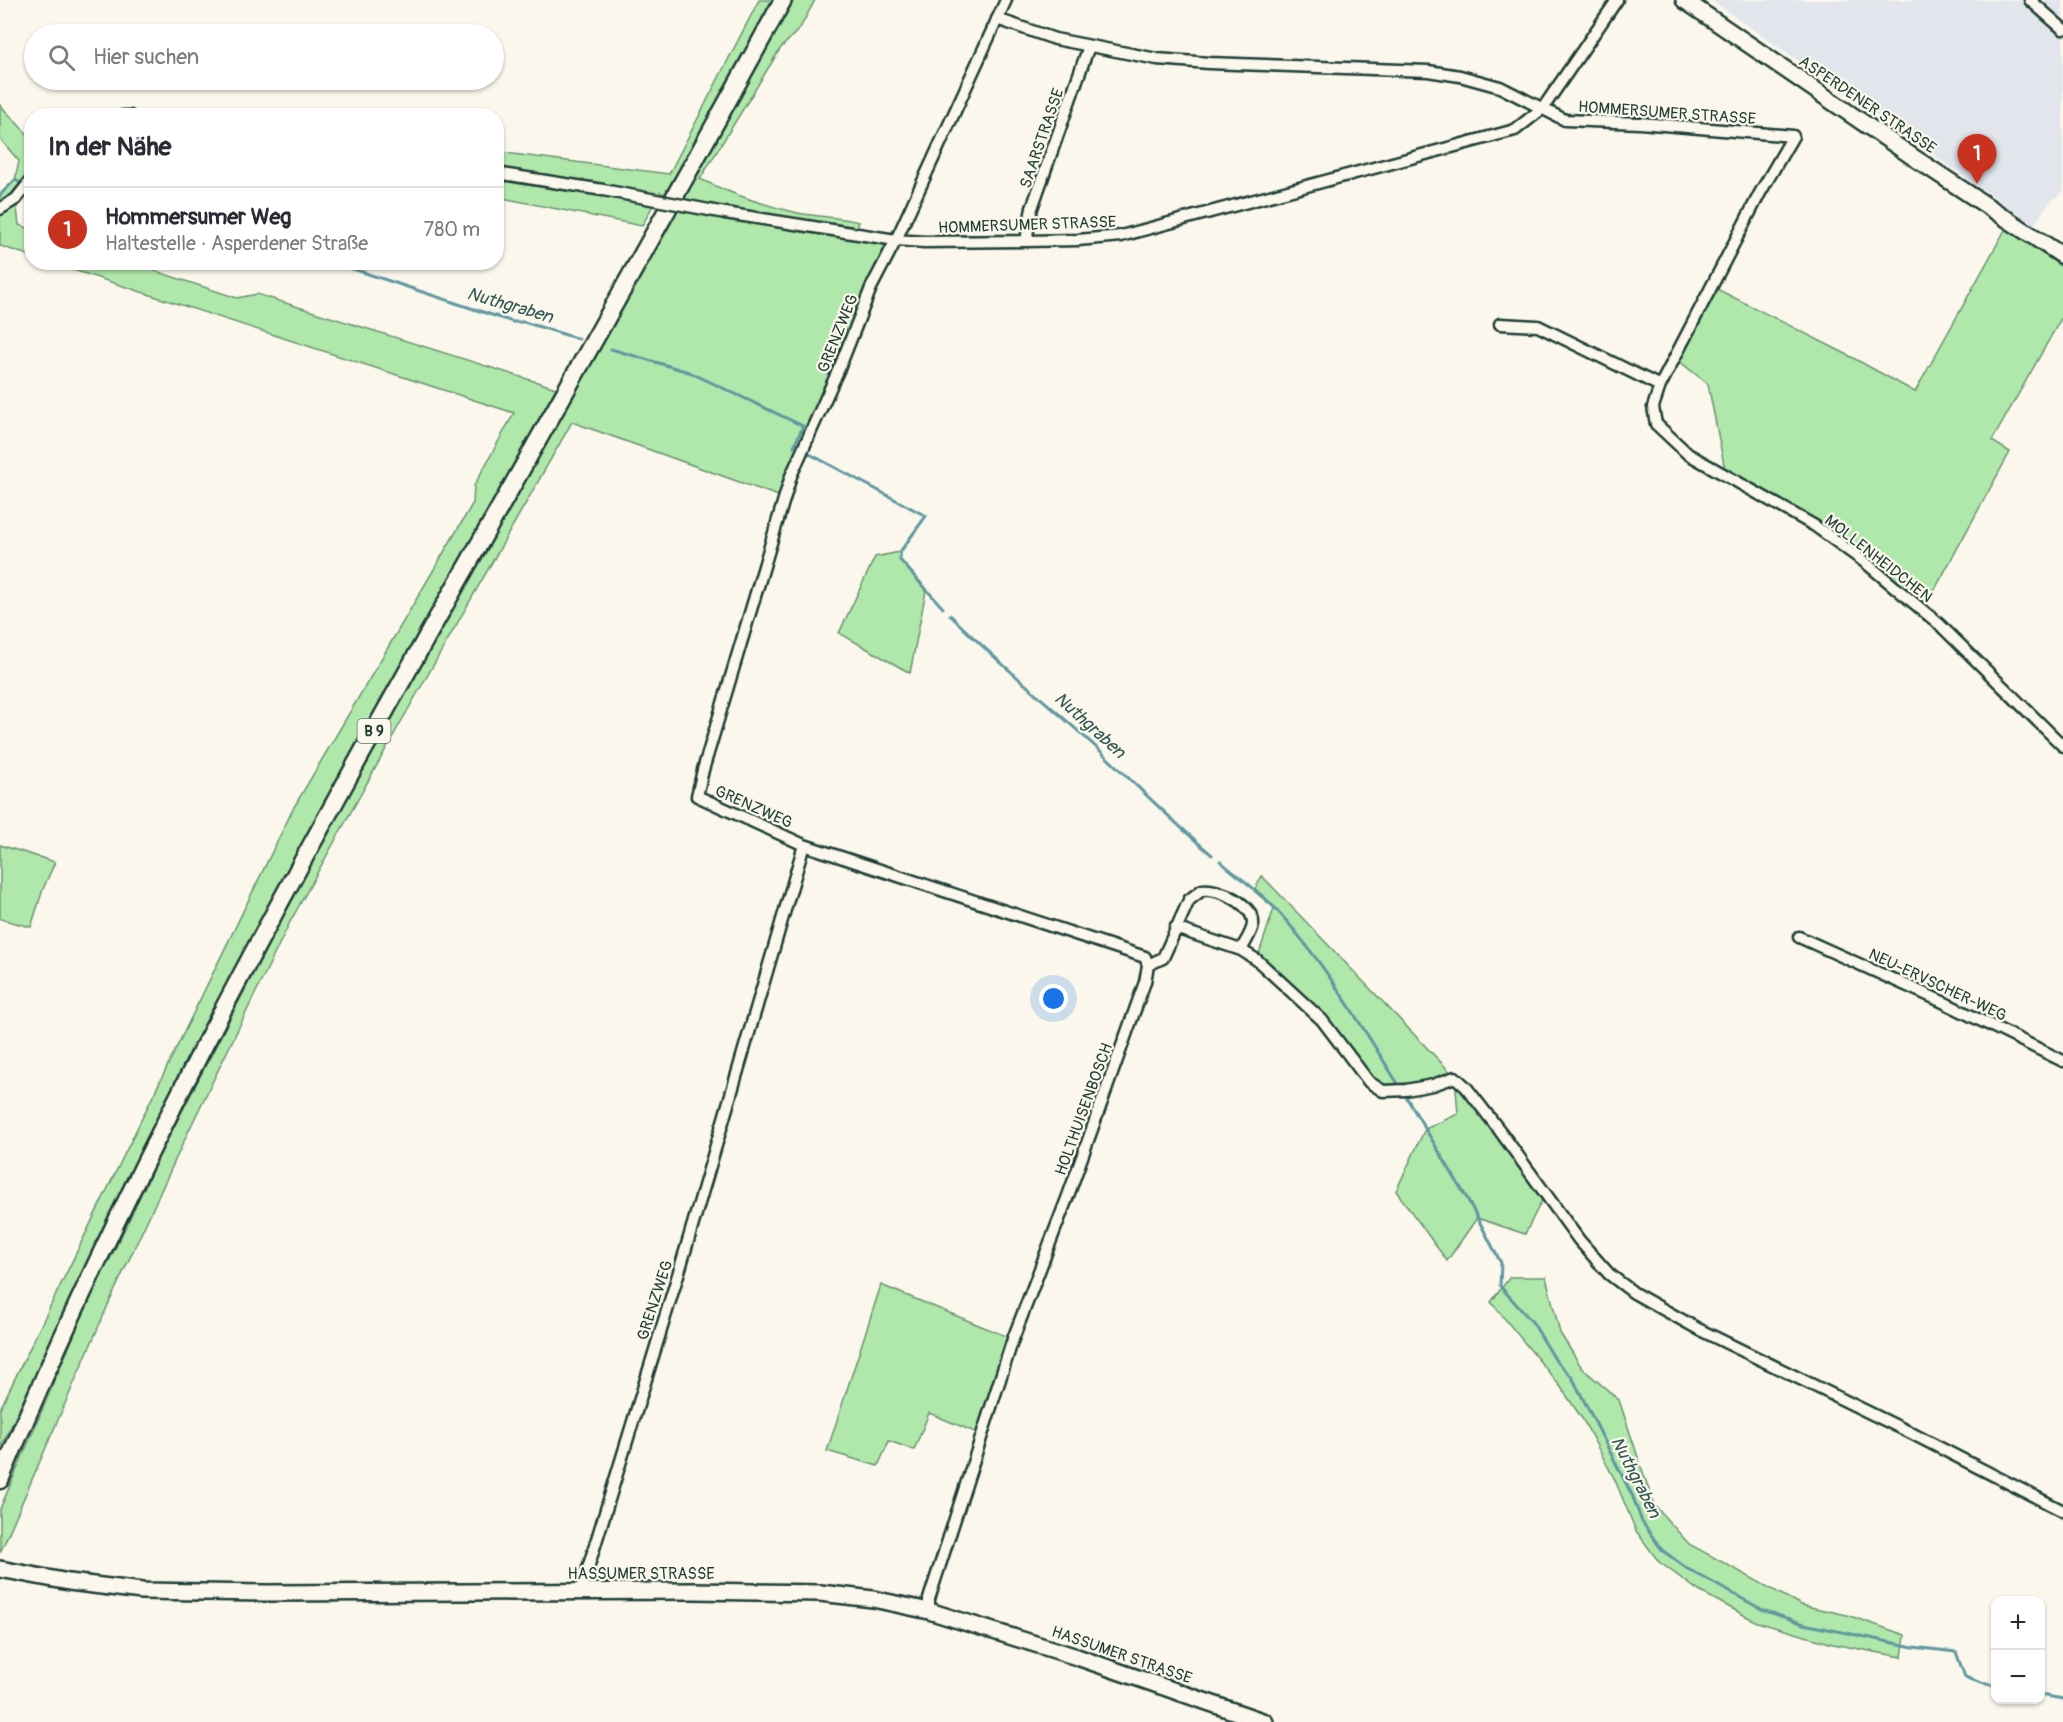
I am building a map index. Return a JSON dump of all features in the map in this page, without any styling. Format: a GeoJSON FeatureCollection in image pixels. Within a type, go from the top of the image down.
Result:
{"type":"FeatureCollection","features":[{"type":"Feature","properties":{"kind":"main road","name":"B 9"},"geometry":{"type":"LineString","coordinates":[[0,1480],[48,1366],[100,1256],[177,1097],[248,959],[354,766],[709,137],[783,0]]}},
{"type":"Feature","properties":{"kind":"street","name":"GRENZWEG"},"geometry":{"type":"LineString","coordinates":[[581,1591],[681,1265],[804,845],[697,796],[703,770],[791,476],[871,288],[896,240],[1005,0]]}},
{"type":"Feature","properties":{"kind":"street","name":"HOMMERSUMER STRASSE"},"geometry":{"type":"LineString","coordinates":[[504,174],[896,240],[1026,241],[1121,236],[1515,130],[1543,108],[1617,0]]}},
{"type":"Feature","properties":{"kind":"street","name":"ASPERDENER STRASSE"},"geometry":{"type":"LineString","coordinates":[[1684,0],[1916,159],[2063,256]]}},
{"type":"Feature","properties":{"kind":"street"},"geometry":{"type":"LineString","coordinates":[[2030,0],[2063,29]]}},
{"type":"Feature","properties":{"kind":"street","name":"HOMMERSUMER STRASSE"},"geometry":{"type":"LineString","coordinates":[[997,19],[1055,39],[1157,59],[1428,71],[1460,76],[1500,87],[1565,120],[1640,123],[1793,136]]}},
{"type":"Feature","properties":{"kind":"street","name":"SAARSTRASSE"},"geometry":{"type":"LineString","coordinates":[[1026,241],[1032,208],[1089,46]]}},
{"type":"Feature","properties":{"kind":"street","name":"MOLLENHEIDCHEN"},"geometry":{"type":"LineString","coordinates":[[1793,136],[1760,193],[1660,386],[1653,407],[1656,424],[1688,454],[1815,526],[1866,563],[1939,624],[2063,746]]}},
{"type":"Feature","properties":{"kind":"street"},"geometry":{"type":"LineString","coordinates":[[0,209],[16,199],[24,189]]}},
{"type":"Feature","properties":{"kind":"street"},"geometry":{"type":"LineString","coordinates":[[1500,324],[1538,326],[1660,386]]}},
{"type":"Feature","properties":{"kind":"street"},"geometry":{"type":"LineString","coordinates":[[804,845],[1145,957],[1148,965],[1163,958],[1189,900],[1202,890],[1214,890],[1244,905],[1250,911],[1254,923],[1241,950]]}},
{"type":"Feature","properties":{"kind":"street"},"geometry":{"type":"LineString","coordinates":[[1175,928],[1241,950],[1257,960],[1322,1020],[1369,1082],[1383,1091],[1433,1085],[1455,1077],[1466,1087],[1579,1240],[1609,1274],[1634,1293],[1700,1330],[1899,1427],[2063,1511]]}},
{"type":"Feature","properties":{"kind":"street","name":"NEU-ERVSCHER-WEG"},"geometry":{"type":"LineString","coordinates":[[1799,937],[1943,1002],[2063,1061]]}},
{"type":"Feature","properties":{"kind":"street","name":"HOLTHUISENBOSCH"},"geometry":{"type":"LineString","coordinates":[[929,1611],[929,1599],[1013,1339],[1068,1196],[1145,982],[1148,965]]}},
{"type":"Feature","properties":{"kind":"street","name":"HASSUMER STRASSE"},"geometry":{"type":"LineString","coordinates":[[0,1569],[69,1582],[142,1591],[820,1593],[873,1599],[929,1611],[1077,1657],[1265,1722]]}},
{"type":"Feature","properties":{"kind":"shaded area"},"geometry":{"type":"Polygon","coordinates":[[[1711,0],[2063,0],[2063,192],[2048,204],[2034,225],[1711,0]]]}},
{"type":"Feature","properties":{"kind":"green space"},"geometry":{"type":"Polygon","coordinates":[[[759,0],[774,0],[667,195],[660,192],[642,226],[504,198],[504,153],[669,174],[759,0]]]}},
{"type":"Feature","properties":{"kind":"green space"},"geometry":{"type":"Polygon","coordinates":[[[789,0],[815,0],[800,28],[780,49],[700,179],[760,203],[785,210],[859,222],[855,233],[896,240],[784,498],[572,422],[290,922],[191,1126],[108,1305],[0,1553],[0,1509],[89,1300],[162,1150],[295,893],[789,0]]]}},
{"type":"Feature","properties":{"kind":"green space"},"geometry":{"type":"Polygon","coordinates":[[[0,105],[24,131],[24,188],[16,199],[19,225],[24,227],[24,254],[0,246],[0,195],[15,180],[19,161],[0,139],[0,105]]]}},
{"type":"Feature","properties":{"kind":"green space"},"geometry":{"type":"Polygon","coordinates":[[[2006,228],[2063,268],[2063,315],[1992,441],[2010,452],[1923,611],[1866,563],[1726,475],[1708,384],[1675,358],[1711,286],[1846,354],[1915,392],[2006,228]]]}},
{"type":"Feature","properties":{"kind":"green space"},"geometry":{"type":"Polygon","coordinates":[[[74,270],[152,270],[237,298],[257,294],[556,388],[363,737],[168,1099],[0,1449],[0,1409],[294,807],[473,503],[474,486],[514,413],[74,270]]]}},
{"type":"Feature","properties":{"kind":"green space"},"geometry":{"type":"Polygon","coordinates":[[[900,552],[900,560],[926,591],[910,673],[839,633],[875,557],[900,552]]]}},
{"type":"Feature","properties":{"kind":"green space"},"geometry":{"type":"Polygon","coordinates":[[[0,845],[55,862],[43,889],[31,927],[0,919],[0,845]]]}},
{"type":"Feature","properties":{"kind":"green space"},"geometry":{"type":"Polygon","coordinates":[[[1262,876],[1455,1077],[1383,1091],[1322,1020],[1257,960],[1274,908],[1254,891],[1262,876]]]}},
{"type":"Feature","properties":{"kind":"green space"},"geometry":{"type":"Polygon","coordinates":[[[1455,1077],[1545,1194],[1525,1234],[1477,1218],[1447,1261],[1396,1191],[1425,1129],[1458,1114],[1455,1077]]]}},
{"type":"Feature","properties":{"kind":"green space"},"geometry":{"type":"Polygon","coordinates":[[[1510,1277],[1546,1277],[1560,1333],[1582,1368],[1619,1400],[1654,1505],[1689,1544],[1801,1605],[1847,1615],[1905,1635],[1902,1657],[1833,1644],[1757,1622],[1699,1591],[1659,1562],[1636,1531],[1615,1480],[1583,1420],[1560,1386],[1491,1302],[1510,1277]]]}},
{"type":"Feature","properties":{"kind":"green space"},"geometry":{"type":"Polygon","coordinates":[[[881,1285],[1013,1339],[982,1435],[929,1413],[914,1450],[889,1441],[878,1466],[827,1451],[881,1285]]]}},
{"type":"Feature","properties":{"kind":"waterway","name":"Nuthgraben"},"geometry":{"type":"LineString","coordinates":[[0,195],[15,180],[21,183]]}},
{"type":"Feature","properties":{"kind":"waterway","name":"Nuthgraben"},"geometry":{"type":"LineString","coordinates":[[356,270],[513,322],[524,322],[579,339]]}},
{"type":"Feature","properties":{"kind":"waterway","name":"Nuthgraben"},"geometry":{"type":"LineString","coordinates":[[611,349],[689,372],[803,426],[794,446],[799,448]]}},
{"type":"Feature","properties":{"kind":"waterway","name":"Nuthgraben"},"geometry":{"type":"LineString","coordinates":[[806,452],[926,516],[900,552],[900,560],[943,608]]}},
{"type":"Feature","properties":{"kind":"waterway","name":"Nuthgraben"},"geometry":{"type":"LineString","coordinates":[[950,615],[1212,855]]}},
{"type":"Feature","properties":{"kind":"waterway","name":"Nuthgraben"},"geometry":{"type":"LineString","coordinates":[[1220,861],[1269,902],[1311,951],[1342,995],[1400,1087]]}},
{"type":"Feature","properties":{"kind":"waterway","name":"Nuthgraben"},"geometry":{"type":"LineString","coordinates":[[1405,1095],[1468,1200],[1501,1263],[1500,1286],[1533,1323],[1556,1361],[1572,1377],[1633,1497],[1642,1522],[1662,1550],[1686,1568],[1763,1610],[1804,1624],[1913,1647],[1956,1652],[1965,1677],[1991,1685]]}},
{"type":"Feature","properties":{"kind":"waterway","name":"Nuthgraben"},"geometry":{"type":"LineString","coordinates":[[2045,1696],[2063,1699]]}},
{"type":"Feature","properties":{"kind":"place","name":"Hommersumer Weg"},"geometry":{"type":"Point","coordinates":[1977,184]}}]}
